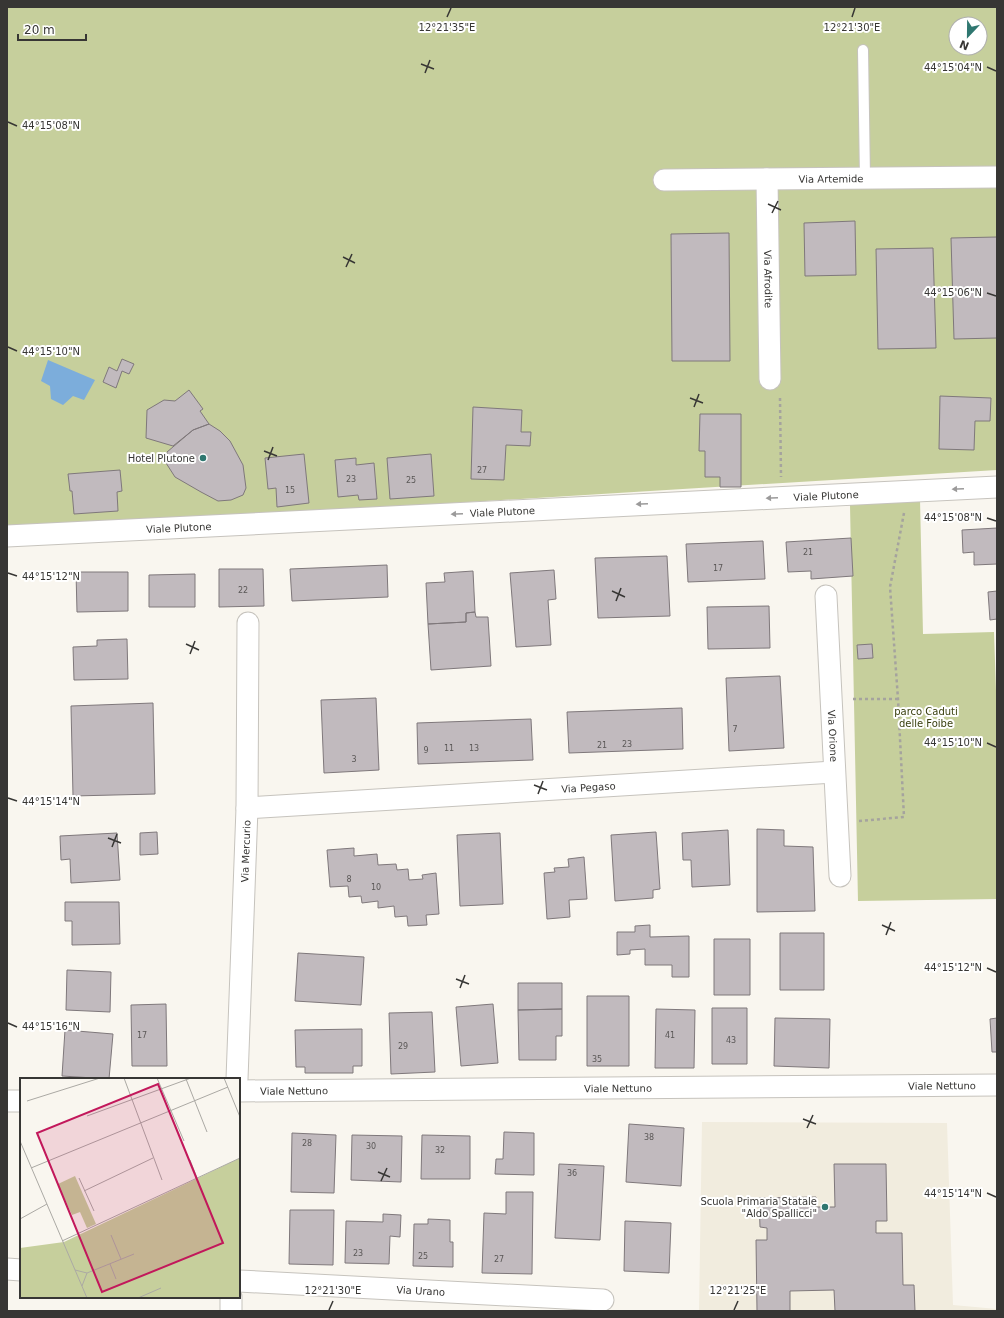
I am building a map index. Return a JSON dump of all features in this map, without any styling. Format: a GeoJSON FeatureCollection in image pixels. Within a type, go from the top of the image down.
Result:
{"type":"FeatureCollection","features":[{"type":"Feature","properties":{"kind":"street","name":"Via Artemide"},"geometry":{"type":"LineString","coordinates":[[664,180],[997,177]]}},
{"type":"Feature","properties":{"kind":"street","name":"Via Afrodite"},"geometry":{"type":"LineString","coordinates":[[767,179],[770,379]]}},
{"type":"Feature","properties":{"kind":"street","name":"Viale Plutone"},"geometry":{"type":"LineString","coordinates":[[7,536],[997,487]]}},
{"type":"Feature","properties":{"kind":"street","name":"Via Orione"},"geometry":{"type":"LineString","coordinates":[[826,596],[840,876]]}},
{"type":"Feature","properties":{"kind":"street","name":"Via Mercurio"},"geometry":{"type":"LineString","coordinates":[[237,1078],[247,808],[248,623]]}},
{"type":"Feature","properties":{"kind":"street","name":"Via Pegaso"},"geometry":{"type":"LineString","coordinates":[[247,808],[834,772]]}},
{"type":"Feature","properties":{"kind":"street","name":"Viale Nettuno"},"geometry":{"type":"LineString","coordinates":[[240,1092],[997,1085]]}},
{"type":"Feature","properties":{"kind":"street"},"geometry":{"type":"LineString","coordinates":[[7,1101],[20,1100]]}},
{"type":"Feature","properties":{"kind":"street"},"geometry":{"type":"LineString","coordinates":[[7,1269],[20,1270]]}},
{"type":"Feature","properties":{"kind":"street","name":"Via Urano"},"geometry":{"type":"LineString","coordinates":[[240,1281],[602,1300]]}},
{"type":"Feature","properties":{"kind":"street"},"geometry":{"type":"LineString","coordinates":[[231,1298],[231,1311]]}},
{"type":"Feature","properties":{"kind":"lane"},"geometry":{"type":"LineString","coordinates":[[863,50],[865,178]]}},
{"type":"Feature","properties":{"kind":"path"},"geometry":{"type":"LineString","coordinates":[[770,379],[780,392],[781,497]]}},
{"type":"Feature","properties":{"kind":"path"},"geometry":{"type":"LineString","coordinates":[[837,822],[904,817],[890,587],[907,500],[902,491]]}},
{"type":"Feature","properties":{"kind":"path"},"geometry":{"type":"LineString","coordinates":[[831,699],[898,699]]}},
{"type":"Feature","properties":{"kind":"shaded area","name":"Scuola Primaria Statale \"Aldo Spallicci\""},"geometry":{"type":"Polygon","coordinates":[[[702,1122],[947,1123],[953,1305],[997,1309],[997,1311],[699,1311],[702,1122]]]}},
{"type":"Feature","properties":{"kind":"green space"},"geometry":{"type":"Polygon","coordinates":[[[7,7],[997,7],[997,470],[7,530],[7,7]]]}},
{"type":"Feature","properties":{"kind":"green space","name":"parco Caduti delle Foibe"},"geometry":{"type":"Polygon","coordinates":[[[920,499],[923,634],[994,632],[997,720],[997,899],[858,901],[850,505],[920,499]]]}},
{"type":"Feature","properties":{"kind":"water"},"geometry":{"type":"Polygon","coordinates":[[[48,360],[95,380],[84,400],[73,396],[63,405],[51,399],[50,386],[41,381],[48,360]]]}},
{"type":"Feature","properties":{"kind":"building"},"geometry":{"type":"Polygon","coordinates":[[[855,221],[856,275],[805,276],[804,223],[855,221]]]}},
{"type":"Feature","properties":{"kind":"building"},"geometry":{"type":"Polygon","coordinates":[[[729,233],[730,361],[672,361],[671,234],[729,233]]]}},
{"type":"Feature","properties":{"kind":"building"},"geometry":{"type":"Polygon","coordinates":[[[997,237],[997,338],[954,339],[951,238],[997,237]]]}},
{"type":"Feature","properties":{"kind":"building"},"geometry":{"type":"Polygon","coordinates":[[[933,248],[936,348],[878,349],[876,249],[933,248]]]}},
{"type":"Feature","properties":{"kind":"building"},"geometry":{"type":"Polygon","coordinates":[[[122,359],[134,364],[129,374],[122,371],[116,388],[103,382],[109,367],[117,371],[122,359]]]}},
{"type":"Feature","properties":{"kind":"building"},"geometry":{"type":"Polygon","coordinates":[[[189,390],[203,409],[200,411],[209,424],[193,430],[173,446],[146,438],[147,410],[164,400],[175,401],[189,390]]]}},
{"type":"Feature","properties":{"kind":"building"},"geometry":{"type":"Polygon","coordinates":[[[940,396],[991,398],[990,421],[975,421],[974,450],[939,449],[940,396]]]}},
{"type":"Feature","properties":{"kind":"building"},"geometry":{"type":"Polygon","coordinates":[[[473,407],[522,410],[521,432],[531,432],[530,446],[506,445],[504,480],[471,479],[473,407]]]}},
{"type":"Feature","properties":{"kind":"building"},"geometry":{"type":"Polygon","coordinates":[[[700,414],[741,414],[741,487],[720,487],[720,477],[705,477],[705,451],[699,451],[700,414]]]}},
{"type":"Feature","properties":{"kind":"building","name":"Hotel Plutone"},"geometry":{"type":"Polygon","coordinates":[[[209,424],[220,431],[230,441],[243,465],[246,488],[243,495],[231,500],[218,501],[201,492],[175,477],[166,463],[167,452],[193,430],[209,424]]]}},
{"type":"Feature","properties":{"kind":"building"},"geometry":{"type":"Polygon","coordinates":[[[304,454],[309,503],[277,507],[276,488],[268,489],[265,458],[304,454]]]}},
{"type":"Feature","properties":{"kind":"building"},"geometry":{"type":"Polygon","coordinates":[[[431,454],[434,496],[390,499],[387,458],[431,454]]]}},
{"type":"Feature","properties":{"kind":"building"},"geometry":{"type":"Polygon","coordinates":[[[356,458],[356,465],[374,463],[377,499],[359,500],[358,495],[338,497],[335,460],[356,458]]]}},
{"type":"Feature","properties":{"kind":"building"},"geometry":{"type":"Polygon","coordinates":[[[120,470],[122,491],[117,492],[118,511],[74,514],[72,491],[70,491],[68,474],[120,470]]]}},
{"type":"Feature","properties":{"kind":"building"},"geometry":{"type":"Polygon","coordinates":[[[997,528],[997,564],[974,565],[974,552],[963,553],[962,530],[997,528]]]}},
{"type":"Feature","properties":{"kind":"building"},"geometry":{"type":"Polygon","coordinates":[[[851,538],[853,576],[811,579],[811,571],[788,572],[786,542],[851,538]]]}},
{"type":"Feature","properties":{"kind":"building"},"geometry":{"type":"Polygon","coordinates":[[[763,541],[765,579],[688,582],[686,544],[763,541]]]}},
{"type":"Feature","properties":{"kind":"building"},"geometry":{"type":"Polygon","coordinates":[[[667,556],[670,616],[598,618],[595,558],[667,556]]]}},
{"type":"Feature","properties":{"kind":"building"},"geometry":{"type":"Polygon","coordinates":[[[387,565],[388,597],[292,601],[290,569],[387,565]]]}},
{"type":"Feature","properties":{"kind":"building"},"geometry":{"type":"Polygon","coordinates":[[[219,569],[263,569],[264,606],[219,607],[219,569]]]}},
{"type":"Feature","properties":{"kind":"building"},"geometry":{"type":"Polygon","coordinates":[[[554,570],[556,599],[548,600],[551,645],[516,647],[510,573],[554,570]]]}},
{"type":"Feature","properties":{"kind":"building"},"geometry":{"type":"Polygon","coordinates":[[[473,571],[475,612],[466,613],[466,622],[428,624],[426,583],[445,582],[444,573],[473,571]]]}},
{"type":"Feature","properties":{"kind":"building"},"geometry":{"type":"Polygon","coordinates":[[[76,572],[128,572],[128,611],[77,612],[76,572]]]}},
{"type":"Feature","properties":{"kind":"building"},"geometry":{"type":"Polygon","coordinates":[[[195,574],[195,607],[149,607],[149,575],[195,574]]]}},
{"type":"Feature","properties":{"kind":"building"},"geometry":{"type":"Polygon","coordinates":[[[997,591],[997,619],[990,620],[988,592],[997,591]]]}},
{"type":"Feature","properties":{"kind":"building"},"geometry":{"type":"Polygon","coordinates":[[[769,606],[770,648],[708,649],[707,607],[769,606]]]}},
{"type":"Feature","properties":{"kind":"building"},"geometry":{"type":"Polygon","coordinates":[[[475,612],[476,617],[488,617],[491,666],[431,670],[428,624],[466,622],[466,613],[475,612]]]}},
{"type":"Feature","properties":{"kind":"building"},"geometry":{"type":"Polygon","coordinates":[[[127,639],[128,679],[74,680],[73,647],[97,646],[97,640],[127,639]]]}},
{"type":"Feature","properties":{"kind":"building"},"geometry":{"type":"Polygon","coordinates":[[[872,644],[873,658],[858,659],[857,645],[872,644]]]}},
{"type":"Feature","properties":{"kind":"building"},"geometry":{"type":"Polygon","coordinates":[[[780,676],[784,748],[729,751],[726,678],[780,676]]]}},
{"type":"Feature","properties":{"kind":"building"},"geometry":{"type":"Polygon","coordinates":[[[376,698],[379,770],[324,773],[321,700],[376,698]]]}},
{"type":"Feature","properties":{"kind":"building"},"geometry":{"type":"Polygon","coordinates":[[[153,703],[155,794],[73,796],[71,706],[153,703]]]}},
{"type":"Feature","properties":{"kind":"building"},"geometry":{"type":"Polygon","coordinates":[[[682,708],[683,749],[569,753],[567,712],[682,708]]]}},
{"type":"Feature","properties":{"kind":"building"},"geometry":{"type":"Polygon","coordinates":[[[531,719],[533,760],[418,764],[417,723],[531,719]]]}},
{"type":"Feature","properties":{"kind":"building"},"geometry":{"type":"Polygon","coordinates":[[[757,829],[784,830],[784,846],[813,847],[815,911],[757,912],[757,829]]]}},
{"type":"Feature","properties":{"kind":"building"},"geometry":{"type":"Polygon","coordinates":[[[728,830],[730,885],[692,887],[691,860],[683,860],[682,833],[728,830]]]}},
{"type":"Feature","properties":{"kind":"building"},"geometry":{"type":"Polygon","coordinates":[[[157,832],[158,854],[140,855],[140,833],[157,832]]]}},
{"type":"Feature","properties":{"kind":"building"},"geometry":{"type":"Polygon","coordinates":[[[656,832],[660,889],[653,890],[653,898],[615,901],[611,835],[656,832]]]}},
{"type":"Feature","properties":{"kind":"building"},"geometry":{"type":"Polygon","coordinates":[[[117,833],[120,880],[71,883],[70,859],[61,860],[60,836],[117,833]]]}},
{"type":"Feature","properties":{"kind":"building"},"geometry":{"type":"Polygon","coordinates":[[[500,833],[503,904],[460,906],[457,835],[500,833]]]}},
{"type":"Feature","properties":{"kind":"building"},"geometry":{"type":"Polygon","coordinates":[[[354,848],[354,856],[377,854],[378,865],[396,864],[397,870],[408,869],[409,880],[423,879],[422,875],[436,873],[439,914],[426,915],[427,925],[408,926],[407,916],[395,917],[394,906],[378,908],[378,901],[362,903],[361,896],[349,897],[348,886],[330,887],[327,850],[354,848]]]}},
{"type":"Feature","properties":{"kind":"building"},"geometry":{"type":"Polygon","coordinates":[[[584,857],[587,899],[569,900],[570,917],[547,919],[544,873],[555,872],[554,868],[569,867],[568,859],[584,857]]]}},
{"type":"Feature","properties":{"kind":"building"},"geometry":{"type":"Polygon","coordinates":[[[65,902],[119,902],[120,944],[72,945],[72,921],[65,921],[65,902]]]}},
{"type":"Feature","properties":{"kind":"building"},"geometry":{"type":"Polygon","coordinates":[[[650,925],[650,937],[689,936],[689,977],[672,977],[672,965],[645,965],[645,949],[630,950],[630,954],[617,955],[617,932],[635,932],[635,926],[650,925]]]}},
{"type":"Feature","properties":{"kind":"building"},"geometry":{"type":"Polygon","coordinates":[[[780,933],[824,933],[824,990],[780,990],[780,933]]]}},
{"type":"Feature","properties":{"kind":"building"},"geometry":{"type":"Polygon","coordinates":[[[714,939],[750,939],[750,995],[714,995],[714,939]]]}},
{"type":"Feature","properties":{"kind":"building"},"geometry":{"type":"Polygon","coordinates":[[[298,953],[364,957],[361,1005],[295,1001],[298,953]]]}},
{"type":"Feature","properties":{"kind":"building"},"geometry":{"type":"Polygon","coordinates":[[[67,970],[111,972],[110,1012],[66,1010],[67,970]]]}},
{"type":"Feature","properties":{"kind":"building"},"geometry":{"type":"Polygon","coordinates":[[[518,983],[562,983],[562,1009],[518,1010],[518,983]]]}},
{"type":"Feature","properties":{"kind":"building"},"geometry":{"type":"Polygon","coordinates":[[[587,996],[629,996],[629,1066],[587,1066],[587,996]]]}},
{"type":"Feature","properties":{"kind":"building"},"geometry":{"type":"Polygon","coordinates":[[[166,1004],[167,1066],[132,1066],[131,1005],[166,1004]]]}},
{"type":"Feature","properties":{"kind":"building"},"geometry":{"type":"Polygon","coordinates":[[[493,1004],[498,1063],[461,1066],[456,1007],[493,1004]]]}},
{"type":"Feature","properties":{"kind":"building"},"geometry":{"type":"Polygon","coordinates":[[[712,1008],[747,1008],[747,1064],[712,1064],[712,1008]]]}},
{"type":"Feature","properties":{"kind":"building"},"geometry":{"type":"Polygon","coordinates":[[[562,1009],[562,1036],[556,1036],[556,1060],[519,1060],[518,1010],[562,1009]]]}},
{"type":"Feature","properties":{"kind":"building"},"geometry":{"type":"Polygon","coordinates":[[[656,1009],[695,1010],[694,1068],[655,1068],[656,1009]]]}},
{"type":"Feature","properties":{"kind":"building"},"geometry":{"type":"Polygon","coordinates":[[[432,1012],[435,1072],[391,1074],[389,1013],[432,1012]]]}},
{"type":"Feature","properties":{"kind":"building"},"geometry":{"type":"Polygon","coordinates":[[[775,1018],[830,1019],[829,1068],[774,1066],[775,1018]]]}},
{"type":"Feature","properties":{"kind":"building"},"geometry":{"type":"Polygon","coordinates":[[[997,1018],[997,1052],[992,1052],[990,1019],[997,1018]]]}},
{"type":"Feature","properties":{"kind":"building"},"geometry":{"type":"Polygon","coordinates":[[[362,1029],[362,1066],[353,1066],[353,1073],[305,1073],[305,1067],[296,1067],[295,1030],[362,1029]]]}},
{"type":"Feature","properties":{"kind":"building"},"geometry":{"type":"Polygon","coordinates":[[[65,1030],[113,1034],[109,1078],[62,1076],[65,1030]]]}},
{"type":"Feature","properties":{"kind":"building"},"geometry":{"type":"Polygon","coordinates":[[[629,1124],[684,1128],[681,1186],[626,1182],[629,1124]]]}},
{"type":"Feature","properties":{"kind":"building"},"geometry":{"type":"Polygon","coordinates":[[[504,1132],[534,1133],[534,1175],[495,1174],[496,1159],[503,1159],[504,1132]]]}},
{"type":"Feature","properties":{"kind":"building"},"geometry":{"type":"Polygon","coordinates":[[[292,1133],[336,1135],[334,1193],[291,1192],[292,1133]]]}},
{"type":"Feature","properties":{"kind":"building"},"geometry":{"type":"Polygon","coordinates":[[[352,1135],[402,1136],[401,1182],[351,1180],[352,1135]]]}},
{"type":"Feature","properties":{"kind":"building"},"geometry":{"type":"Polygon","coordinates":[[[422,1135],[470,1136],[470,1179],[421,1179],[422,1135]]]}},
{"type":"Feature","properties":{"kind":"building"},"geometry":{"type":"Polygon","coordinates":[[[559,1164],[604,1166],[600,1240],[555,1238],[559,1164]]]}},
{"type":"Feature","properties":{"kind":"building"},"geometry":{"type":"Polygon","coordinates":[[[834,1164],[886,1164],[887,1221],[876,1221],[876,1233],[902,1233],[903,1285],[914,1285],[915,1311],[835,1311],[834,1290],[790,1291],[790,1311],[757,1311],[756,1240],[767,1240],[767,1228],[760,1227],[759,1198],[816,1197],[816,1207],[835,1207],[834,1164]]]}},
{"type":"Feature","properties":{"kind":"building"},"geometry":{"type":"Polygon","coordinates":[[[506,1192],[533,1192],[532,1274],[482,1273],[484,1213],[506,1214],[506,1192]]]}},
{"type":"Feature","properties":{"kind":"building"},"geometry":{"type":"Polygon","coordinates":[[[290,1210],[334,1210],[333,1265],[289,1264],[290,1210]]]}},
{"type":"Feature","properties":{"kind":"building"},"geometry":{"type":"Polygon","coordinates":[[[383,1214],[401,1215],[400,1237],[390,1236],[389,1264],[345,1263],[346,1221],[383,1222],[383,1214]]]}},
{"type":"Feature","properties":{"kind":"building"},"geometry":{"type":"Polygon","coordinates":[[[428,1219],[450,1220],[450,1242],[453,1242],[453,1267],[413,1266],[414,1224],[428,1224],[428,1219]]]}},
{"type":"Feature","properties":{"kind":"building"},"geometry":{"type":"Polygon","coordinates":[[[625,1221],[671,1223],[669,1273],[624,1271],[625,1221]]]}},
{"type":"Feature","properties":{"kind":"place","name":"Hotel Plutone"},"geometry":{"type":"Point","coordinates":[203,458]}},
{"type":"Feature","properties":{"kind":"place","name":"Scuola Primaria Statale \"Aldo Spallicci\""},"geometry":{"type":"Point","coordinates":[825,1207]}}]}
